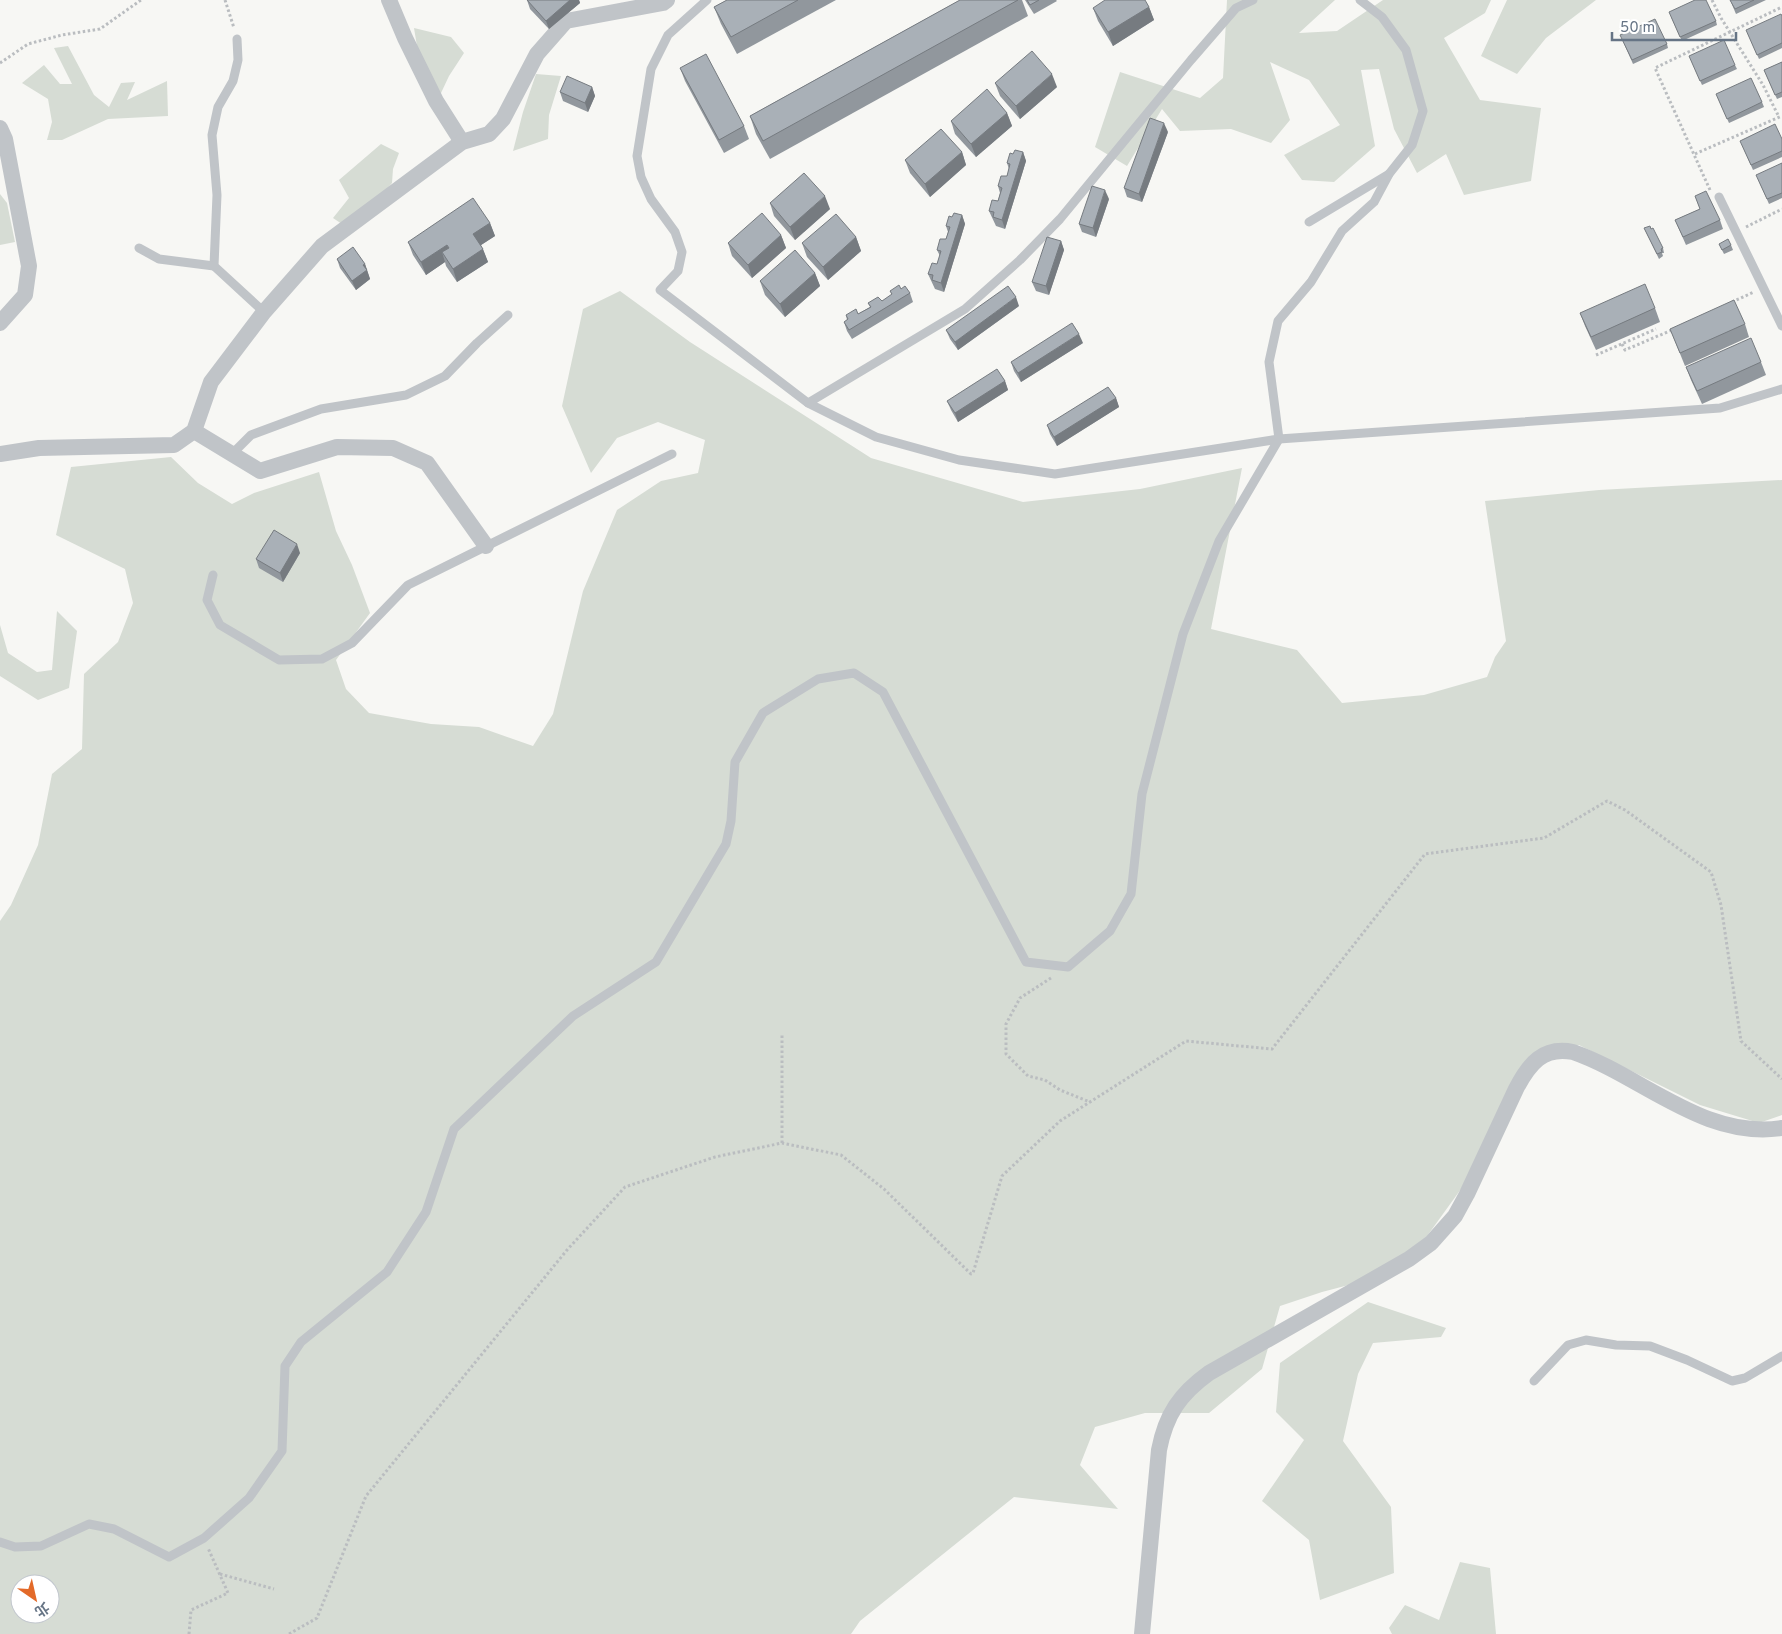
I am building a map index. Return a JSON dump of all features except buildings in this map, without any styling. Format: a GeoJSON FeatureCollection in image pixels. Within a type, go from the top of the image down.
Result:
{"type":"FeatureCollection","features":[{"type":"Feature","properties":{"kind":"street"},"geometry":{"type":"LineString","coordinates":[[389,0],[405,38],[436,101],[462,142]]}},
{"type":"Feature","properties":{"kind":"street"},"geometry":{"type":"LineString","coordinates":[[0,454],[39,448],[174,445],[194,430],[211,382],[264,312],[322,246],[462,142],[489,134],[504,119],[537,54],[566,21],[663,3],[667,0]]}},
{"type":"Feature","properties":{"kind":"street"},"geometry":{"type":"LineString","coordinates":[[0,128],[5,139],[29,266],[25,295],[0,323]]}},
{"type":"Feature","properties":{"kind":"street"},"geometry":{"type":"LineString","coordinates":[[194,430],[260,471],[337,446],[392,448],[427,463],[486,546]]}},
{"type":"Feature","properties":{"kind":"street"},"geometry":{"type":"LineString","coordinates":[[1142,1634],[1159,1450],[1164,1429],[1177,1402],[1189,1388],[1209,1373],[1409,1259],[1440,1235],[1460,1206],[1524,1073],[1533,1062],[1560,1050],[1573,1052],[1590,1058],[1704,1117],[1735,1126],[1782,1128]]}},
{"type":"Feature","properties":{"kind":"lane"},"geometry":{"type":"LineString","coordinates":[[707,0],[668,35],[651,69],[637,156],[641,177],[651,199],[675,232],[682,252],[678,271],[660,290],[808,403],[876,436],[959,460],[1055,474],[1279,439],[1720,408],[1782,389]]}},
{"type":"Feature","properties":{"kind":"lane"},"geometry":{"type":"LineString","coordinates":[[808,403],[965,309],[1020,260],[1060,219],[1236,8],[1253,0]]}},
{"type":"Feature","properties":{"kind":"lane"},"geometry":{"type":"LineString","coordinates":[[0,1542],[15,1548],[40,1546],[89,1524],[114,1529],[169,1557],[204,1538],[250,1498],[282,1451],[285,1366],[301,1342],[387,1272],[426,1212],[454,1129],[573,1016],[656,962],[726,844],[731,821],[735,762],[763,713],[818,679],[854,673],[884,692],[1026,962],[1068,966],[1110,931],[1131,894],[1142,794],[1183,634],[1219,541],[1279,439],[1269,362],[1278,321],[1311,282],[1342,232],[1374,202],[1389,174],[1412,146],[1423,111],[1406,50],[1382,17],[1360,0]]}},
{"type":"Feature","properties":{"kind":"lane"},"geometry":{"type":"LineString","coordinates":[[214,266],[217,195],[212,135],[218,107],[232,81],[238,60],[237,39]]}},
{"type":"Feature","properties":{"kind":"lane"},"geometry":{"type":"LineString","coordinates":[[1309,222],[1389,174]]}},
{"type":"Feature","properties":{"kind":"lane"},"geometry":{"type":"LineString","coordinates":[[1720,197],[1782,326]]}},
{"type":"Feature","properties":{"kind":"lane"},"geometry":{"type":"LineString","coordinates":[[139,248],[159,259],[214,266],[264,312]]}},
{"type":"Feature","properties":{"kind":"lane"},"geometry":{"type":"LineString","coordinates":[[232,454],[250,435],[312,412],[406,395],[445,376],[476,343],[508,315]]}},
{"type":"Feature","properties":{"kind":"lane"},"geometry":{"type":"LineString","coordinates":[[213,575],[207,600],[220,625],[279,660],[322,659],[352,643],[408,585],[672,454]]}},
{"type":"Feature","properties":{"kind":"lane"},"geometry":{"type":"LineString","coordinates":[[1534,1381],[1568,1345],[1586,1340],[1616,1345],[1650,1346],[1687,1360],[1732,1381],[1746,1378],[1782,1356]]}},
{"type":"Feature","properties":{"kind":"path"},"geometry":{"type":"LineString","coordinates":[[0,63],[28,44],[62,35],[100,29],[141,0]]}},
{"type":"Feature","properties":{"kind":"path"},"geometry":{"type":"LineString","coordinates":[[225,0],[237,39]]}},
{"type":"Feature","properties":{"kind":"path"},"geometry":{"type":"LineString","coordinates":[[1695,154],[1780,116],[1712,0]]}},
{"type":"Feature","properties":{"kind":"path"},"geometry":{"type":"LineString","coordinates":[[1720,197],[1711,191],[1655,68],[1782,7]]}},
{"type":"Feature","properties":{"kind":"path"},"geometry":{"type":"LineString","coordinates":[[1736,232],[1782,209]]}},
{"type":"Feature","properties":{"kind":"path"},"geometry":{"type":"LineString","coordinates":[[1730,303],[1763,287]]}},
{"type":"Feature","properties":{"kind":"path"},"geometry":{"type":"LineString","coordinates":[[1622,344],[1625,350],[1680,326]]}},
{"type":"Feature","properties":{"kind":"path"},"geometry":{"type":"LineString","coordinates":[[1596,355],[1656,329]]}},
{"type":"Feature","properties":{"kind":"path"},"geometry":{"type":"LineString","coordinates":[[1637,338],[1640,344]]}},
{"type":"Feature","properties":{"kind":"path"},"geometry":{"type":"LineString","coordinates":[[289,1634],[317,1618],[366,1496],[567,1250],[625,1187],[715,1158],[782,1143],[841,1155],[884,1189],[971,1274],[973,1273],[1002,1176],[1060,1121],[1186,1041],[1272,1049],[1425,854],[1544,838],[1607,801],[1625,810],[1711,872],[1722,905],[1741,1041],[1782,1079]]}},
{"type":"Feature","properties":{"kind":"path"},"geometry":{"type":"LineString","coordinates":[[1068,966],[1020,998],[1006,1024],[1006,1054],[1028,1076],[1045,1080],[1060,1090],[1090,1102]]}},
{"type":"Feature","properties":{"kind":"path"},"geometry":{"type":"LineString","coordinates":[[782,1035],[782,1143]]}},
{"type":"Feature","properties":{"kind":"path"},"geometry":{"type":"LineString","coordinates":[[189,1634],[191,1610],[228,1593],[204,1538]]}},
{"type":"Feature","properties":{"kind":"path"},"geometry":{"type":"LineString","coordinates":[[220,1573],[274,1589]]}},
{"type":"Feature","properties":{"kind":"shaded area"},"geometry":{"type":"Polygon","coordinates":[[[1227,0],[1335,0],[1299,33],[1337,31],[1383,0],[1491,0],[1485,13],[1444,38],[1480,100],[1541,108],[1531,181],[1464,195],[1446,154],[1417,173],[1394,129],[1379,69],[1361,70],[1375,146],[1334,182],[1302,180],[1284,155],[1340,125],[1309,80],[1270,62],[1290,120],[1271,143],[1231,129],[1180,131],[1162,109],[1127,166],[1095,147],[1120,72],[1200,98],[1223,78],[1227,0]]]}},
{"type":"Feature","properties":{"kind":"shaded area"},"geometry":{"type":"Polygon","coordinates":[[[1507,0],[1596,0],[1546,38],[1517,74],[1481,56],[1507,0]]]}},
{"type":"Feature","properties":{"kind":"shaded area"},"geometry":{"type":"Polygon","coordinates":[[[414,28],[451,37],[464,53],[449,76],[441,93],[424,88],[414,28]]]}},
{"type":"Feature","properties":{"kind":"shaded area"},"geometry":{"type":"Polygon","coordinates":[[[68,46],[94,95],[109,107],[121,83],[135,82],[127,100],[167,81],[168,116],[108,119],[62,140],[47,140],[52,122],[48,99],[22,83],[44,65],[60,84],[72,84],[54,48],[68,46]]]}},
{"type":"Feature","properties":{"kind":"shaded area"},"geometry":{"type":"Polygon","coordinates":[[[536,74],[561,76],[549,115],[548,139],[513,151],[523,112],[536,74]]]}},
{"type":"Feature","properties":{"kind":"shaded area"},"geometry":{"type":"Polygon","coordinates":[[[381,144],[399,153],[393,169],[392,183],[351,230],[333,218],[349,198],[339,180],[381,144]]]}},
{"type":"Feature","properties":{"kind":"shaded area"},"geometry":{"type":"Polygon","coordinates":[[[0,194],[7,203],[15,242],[0,245],[0,194]]]}},
{"type":"Feature","properties":{"kind":"shaded area"},"geometry":{"type":"Polygon","coordinates":[[[620,291],[690,342],[871,458],[1023,502],[1140,489],[1242,468],[1211,629],[1297,650],[1342,703],[1424,695],[1487,677],[1495,657],[1506,641],[1485,501],[1599,490],[1782,480],[1782,1115],[1759,1123],[1700,1105],[1579,1045],[1523,1066],[1461,1189],[1422,1243],[1364,1281],[1280,1306],[1262,1369],[1209,1413],[1145,1413],[1095,1427],[1080,1465],[1118,1509],[1014,1497],[860,1621],[851,1634],[0,1634],[0,921],[11,905],[38,845],[52,774],[82,749],[84,674],[118,642],[133,603],[125,569],[56,535],[71,467],[171,457],[198,483],[232,504],[254,493],[319,472],[336,531],[352,565],[370,613],[336,660],[346,689],[369,713],[431,724],[479,727],[533,746],[553,714],[583,591],[617,510],[661,481],[698,473],[705,440],[658,422],[617,438],[591,473],[562,406],[583,309],[620,291]]]}},
{"type":"Feature","properties":{"kind":"shaded area"},"geometry":{"type":"Polygon","coordinates":[[[57,611],[77,631],[69,688],[38,700],[0,676],[0,625],[8,653],[37,672],[52,670],[57,611]]]}},
{"type":"Feature","properties":{"kind":"shaded area"},"geometry":{"type":"Polygon","coordinates":[[[1368,1302],[1446,1328],[1441,1337],[1373,1343],[1358,1374],[1343,1441],[1391,1507],[1394,1573],[1320,1600],[1309,1540],[1262,1501],[1304,1440],[1276,1412],[1280,1363],[1368,1302]]]}},
{"type":"Feature","properties":{"kind":"shaded area"},"geometry":{"type":"Polygon","coordinates":[[[1460,1562],[1490,1568],[1496,1634],[1392,1634],[1389,1628],[1405,1605],[1439,1620],[1460,1562]]]}}]}
